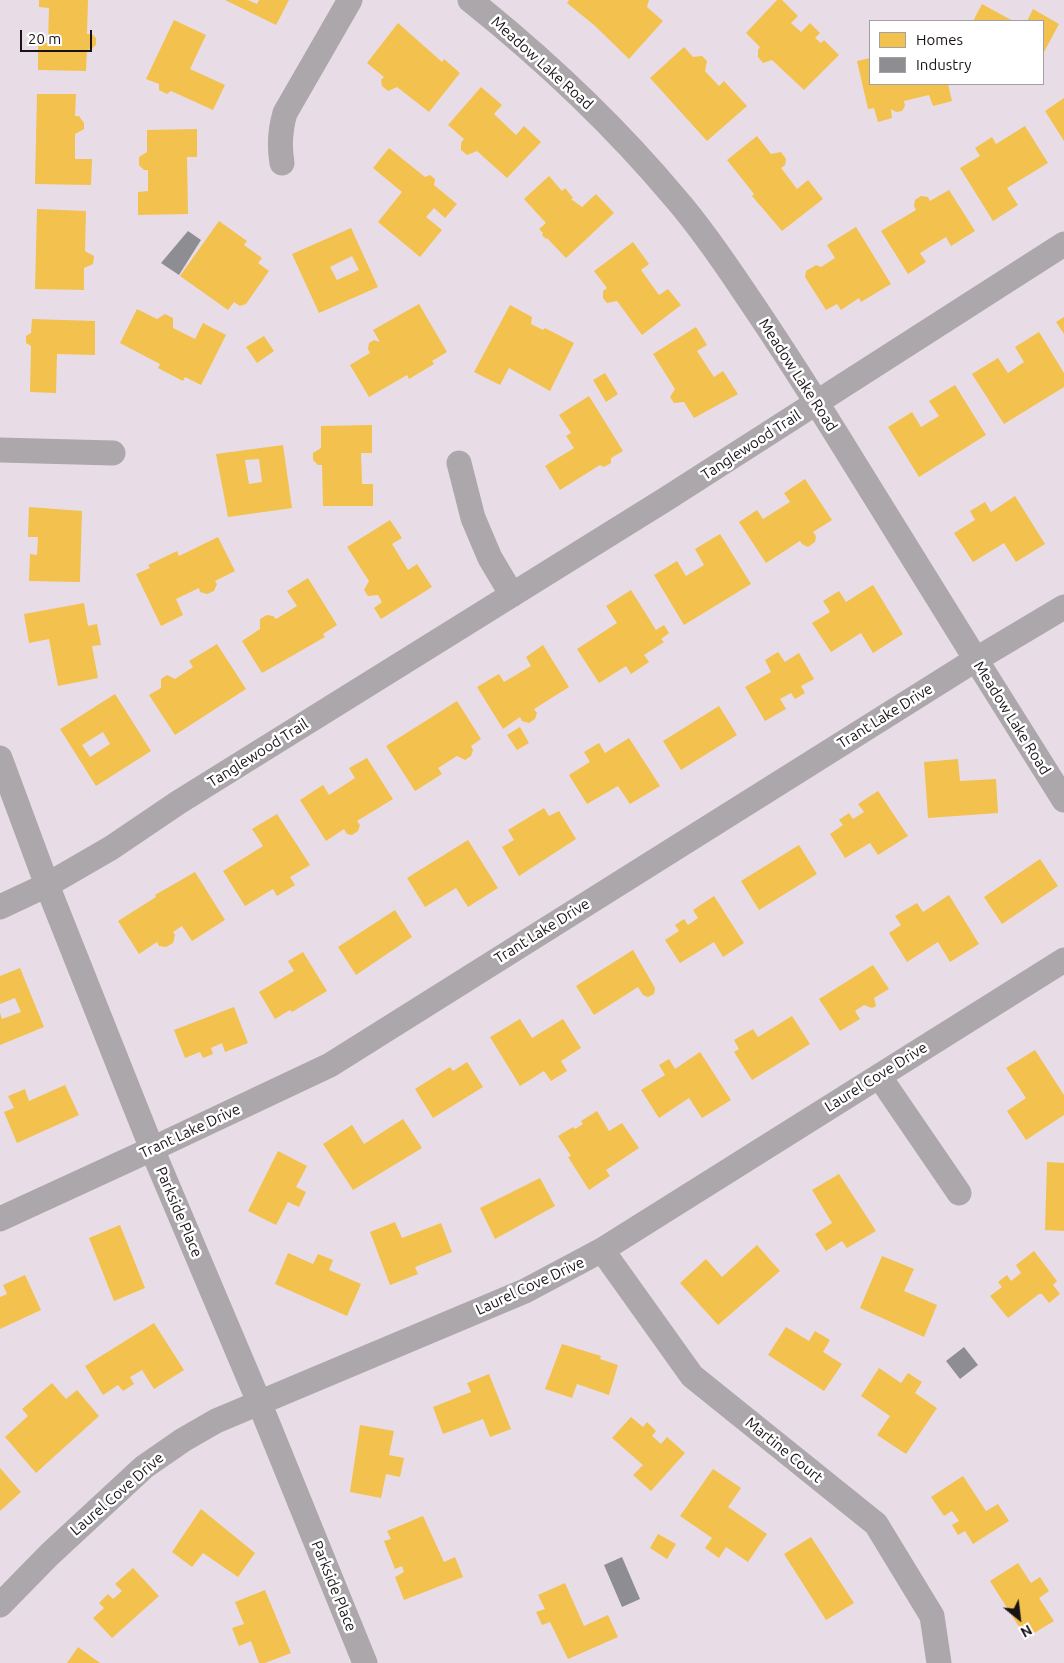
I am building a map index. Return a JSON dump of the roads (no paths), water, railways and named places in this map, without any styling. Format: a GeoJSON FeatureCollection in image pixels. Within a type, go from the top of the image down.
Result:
{"type":"FeatureCollection","features":[{"type":"Feature","properties":{"kind":"street"},"geometry":{"type":"LineString","coordinates":[[282,163],[279,146],[280,129],[285,113],[350,0]]}},
{"type":"Feature","properties":{"kind":"street","name":"Meadow Lake Road"},"geometry":{"type":"LineString","coordinates":[[470,0],[515,36],[581,96],[678,201],[727,266],[796,368],[975,660],[1064,800]]}},
{"type":"Feature","properties":{"kind":"street","name":"Tanglewood Trail"},"geometry":{"type":"LineString","coordinates":[[0,906],[47,885],[111,848],[179,802],[666,499],[1064,244]]}},
{"type":"Feature","properties":{"kind":"street"},"geometry":{"type":"LineString","coordinates":[[0,450],[113,453]]}},
{"type":"Feature","properties":{"kind":"street"},"geometry":{"type":"LineString","coordinates":[[458,462],[473,518],[490,558],[512,595]]}},
{"type":"Feature","properties":{"kind":"street","name":"Trant Lake Drive"},"geometry":{"type":"LineString","coordinates":[[0,1219],[330,1065],[975,660],[1064,607]]}},
{"type":"Feature","properties":{"kind":"street","name":"Parkside Place"},"geometry":{"type":"LineString","coordinates":[[0,758],[47,885],[152,1149],[259,1402],[365,1663]]}},
{"type":"Feature","properties":{"kind":"street","name":"Laurel Cove Drive"},"geometry":{"type":"LineString","coordinates":[[0,1605],[50,1554],[144,1467],[183,1440],[216,1421],[259,1402],[525,1291],[602,1250],[1064,960]]}},
{"type":"Feature","properties":{"kind":"street"},"geometry":{"type":"LineString","coordinates":[[879,1076],[959,1193]]}},
{"type":"Feature","properties":{"kind":"street","name":"Martine Court"},"geometry":{"type":"LineString","coordinates":[[602,1250],[692,1376],[876,1524],[932,1616],[939,1663]]}}]}
